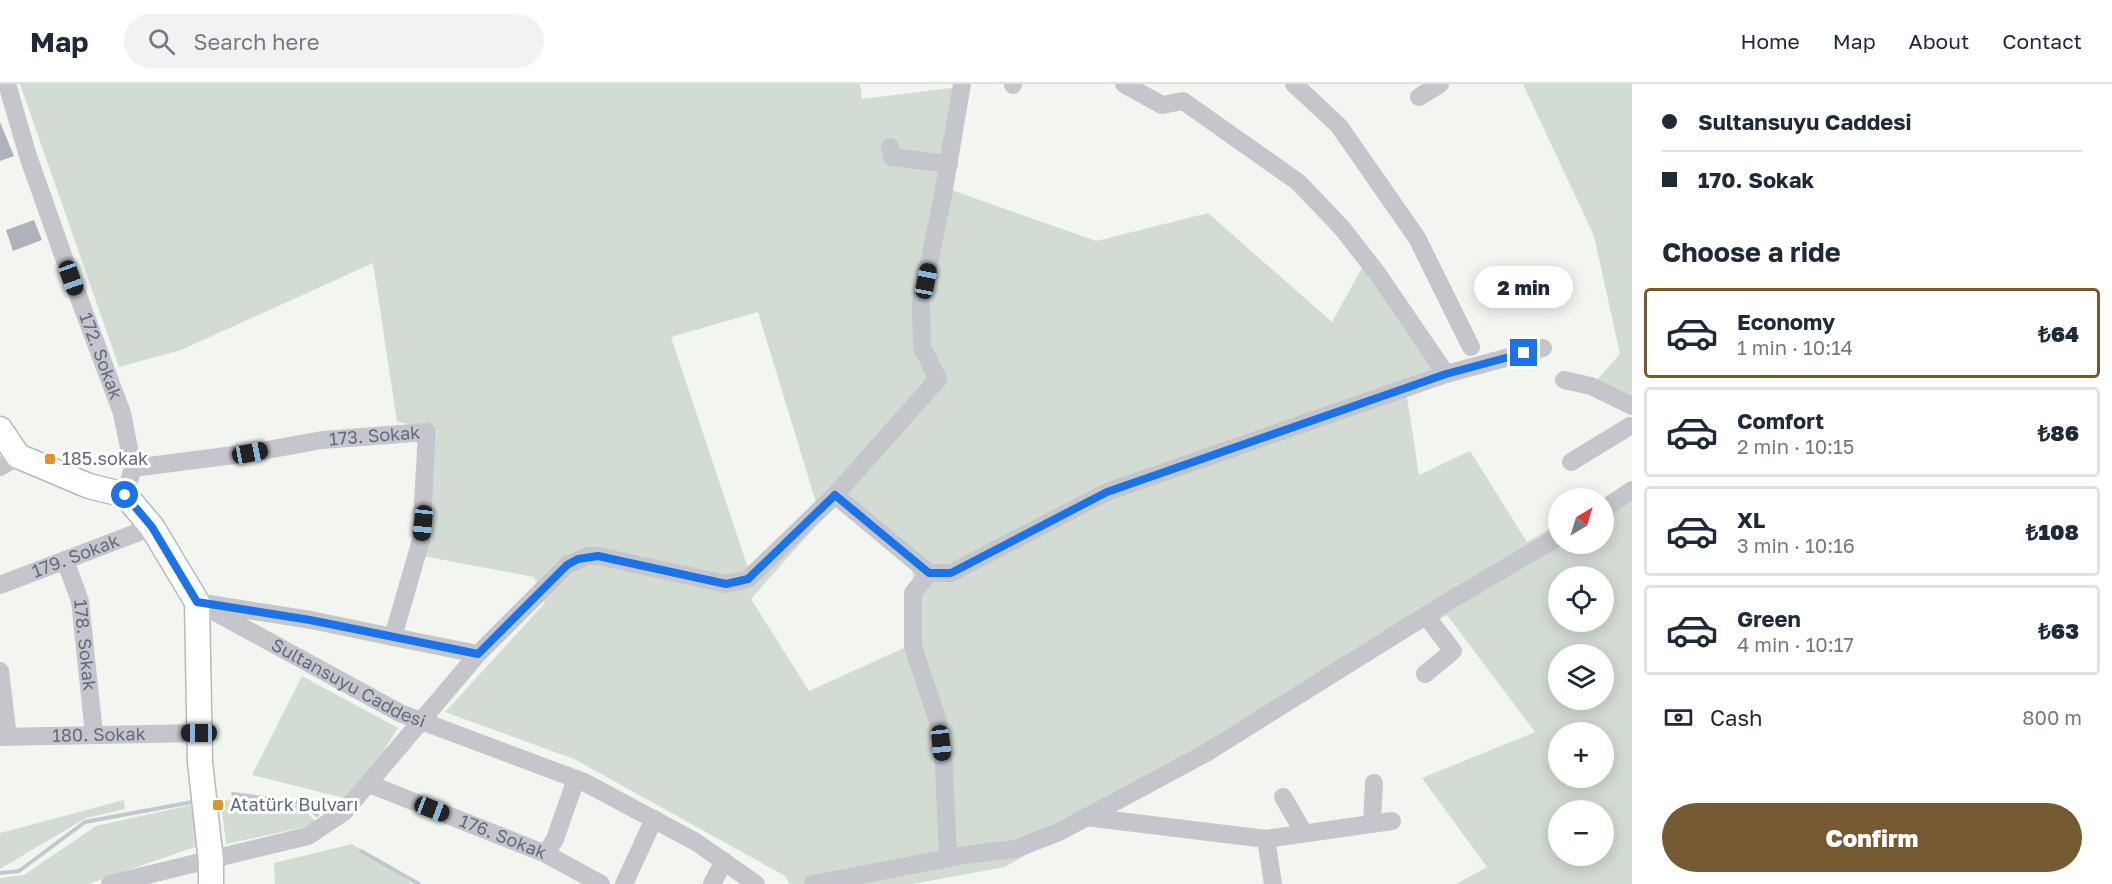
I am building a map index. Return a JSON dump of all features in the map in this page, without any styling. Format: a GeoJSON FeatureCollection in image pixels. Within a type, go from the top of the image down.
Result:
{"type":"FeatureCollection","features":[{"type":"Feature","properties":{"kind":"main road"},"geometry":{"type":"LineString","coordinates":[[0,429],[9,461],[125,495]]}},
{"type":"Feature","properties":{"kind":"main road","name":"Sultansuyu Caddesi"},"geometry":{"type":"LineString","coordinates":[[125,495],[152,527],[197,602]]}},
{"type":"Feature","properties":{"kind":"main road"},"geometry":{"type":"LineString","coordinates":[[197,602],[200,762],[211,872]]}},
{"type":"Feature","properties":{"kind":"street","name":"172. Sokak"},"geometry":{"type":"LineString","coordinates":[[7,84],[63,258],[122,412],[134,468]]}},
{"type":"Feature","properties":{"kind":"street"},"geometry":{"type":"LineString","coordinates":[[756,884],[724,861],[654,819],[576,779],[421,722],[478,654],[567,565],[578,559],[598,556],[726,584],[748,579],[835,495],[938,379],[922,347],[921,303],[949,164],[962,84]]}},
{"type":"Feature","properties":{"kind":"street"},"geometry":{"type":"LineString","coordinates":[[1124,84],[1162,105],[1183,101],[1298,182],[1342,228],[1370,264],[1446,374]]}},
{"type":"Feature","properties":{"kind":"street"},"geometry":{"type":"LineString","coordinates":[[1294,84],[1339,126],[1417,238],[1471,347]]}},
{"type":"Feature","properties":{"kind":"street"},"geometry":{"type":"LineString","coordinates":[[1419,98],[1440,84]]}},
{"type":"Feature","properties":{"kind":"street"},"geometry":{"type":"LineString","coordinates":[[890,147],[892,157],[949,164]]}},
{"type":"Feature","properties":{"kind":"street"},"geometry":{"type":"LineString","coordinates":[[835,495],[929,573],[951,573],[1107,492],[1446,374],[1543,348]]}},
{"type":"Feature","properties":{"kind":"street"},"geometry":{"type":"LineString","coordinates":[[1564,380],[1591,386],[1632,406]]}},
{"type":"Feature","properties":{"kind":"street"},"geometry":{"type":"LineString","coordinates":[[1571,462],[1630,426]]}},
{"type":"Feature","properties":{"kind":"street","name":"173. Sokak"},"geometry":{"type":"LineString","coordinates":[[134,468],[250,453],[321,440],[427,432],[421,540],[393,637]]}},
{"type":"Feature","properties":{"kind":"street"},"geometry":{"type":"LineString","coordinates":[[125,495],[134,468]]}},
{"type":"Feature","properties":{"kind":"street"},"geometry":{"type":"LineString","coordinates":[[1614,502],[1632,490]]}},
{"type":"Feature","properties":{"kind":"street","name":"179. Sokak"},"geometry":{"type":"LineString","coordinates":[[0,585],[152,527]]}},
{"type":"Feature","properties":{"kind":"street"},"geometry":{"type":"LineString","coordinates":[[813,884],[948,858],[1015,849],[1059,832],[1206,753],[1548,543]]}},
{"type":"Feature","properties":{"kind":"street","name":"178. Sokak"},"geometry":{"type":"LineString","coordinates":[[65,560],[80,601],[94,734]]}},
{"type":"Feature","properties":{"kind":"street"},"geometry":{"type":"LineString","coordinates":[[929,573],[913,593],[913,647],[938,720],[944,766],[948,858]]}},
{"type":"Feature","properties":{"kind":"street"},"geometry":{"type":"LineString","coordinates":[[197,602],[310,620],[478,654]]}},
{"type":"Feature","properties":{"kind":"street","name":"Sultansuyu Caddesi"},"geometry":{"type":"LineString","coordinates":[[110,884],[211,872],[308,836],[344,812],[421,722],[346,685],[197,602]]}},
{"type":"Feature","properties":{"kind":"street"},"geometry":{"type":"LineString","coordinates":[[1425,674],[1453,651],[1426,616]]}},
{"type":"Feature","properties":{"kind":"street"},"geometry":{"type":"LineString","coordinates":[[0,671],[4,737]]}},
{"type":"Feature","properties":{"kind":"street","name":"180. Sokak"},"geometry":{"type":"LineString","coordinates":[[4,737],[199,733]]}},
{"type":"Feature","properties":{"kind":"street"},"geometry":{"type":"LineString","coordinates":[[546,854],[555,839],[576,779]]}},
{"type":"Feature","properties":{"kind":"street"},"geometry":{"type":"LineString","coordinates":[[1372,824],[1374,783]]}},
{"type":"Feature","properties":{"kind":"street","name":"176. Sokak"},"geometry":{"type":"LineString","coordinates":[[369,784],[546,854],[601,884]]}},
{"type":"Feature","properties":{"kind":"street"},"geometry":{"type":"LineString","coordinates":[[1283,797],[1304,833]]}},
{"type":"Feature","properties":{"kind":"street"},"geometry":{"type":"LineString","coordinates":[[1086,817],[1266,839],[1392,821]]}},
{"type":"Feature","properties":{"kind":"street"},"geometry":{"type":"LineString","coordinates":[[624,884],[654,819]]}},
{"type":"Feature","properties":{"kind":"street"},"geometry":{"type":"LineString","coordinates":[[1266,839],[1273,884]]}},
{"type":"Feature","properties":{"kind":"street"},"geometry":{"type":"LineString","coordinates":[[712,884],[724,861]]}},
{"type":"Feature","properties":{"kind":"shaded area"},"geometry":{"type":"Polygon","coordinates":[[[20,84],[860,84],[862,99],[967,86],[946,188],[1096,241],[1208,213],[1332,322],[1362,268],[1448,363],[1407,397],[1419,475],[1470,451],[1527,542],[1548,530],[1548,554],[1614,554],[1614,493],[1632,483],[1632,884],[1456,884],[1487,867],[1422,778],[1535,732],[1447,615],[1005,867],[912,884],[790,884],[785,876],[574,759],[445,712],[545,603],[534,577],[423,556],[437,430],[397,422],[373,263],[181,350],[119,367],[20,84]],[[758,312],[671,337],[750,574],[818,509],[758,312]],[[837,502],[751,599],[809,691],[917,642],[912,564],[837,502]]]}},
{"type":"Feature","properties":{"kind":"shaded area"},"geometry":{"type":"Polygon","coordinates":[[[1523,84],[1632,84],[1632,412],[1588,390],[1620,354],[1594,236],[1523,84]]]}},
{"type":"Feature","properties":{"kind":"shaded area"},"geometry":{"type":"Polygon","coordinates":[[[302,676],[398,728],[352,800],[252,775],[302,676]]]}},
{"type":"Feature","properties":{"kind":"shaded area"},"geometry":{"type":"Polygon","coordinates":[[[251,798],[299,806],[319,824],[226,844],[221,801],[251,798]]]}},
{"type":"Feature","properties":{"kind":"shaded area"},"geometry":{"type":"Polygon","coordinates":[[[124,800],[125,809],[86,818],[0,869],[0,833],[124,800]]]}},
{"type":"Feature","properties":{"kind":"shaded area"},"geometry":{"type":"Polygon","coordinates":[[[191,805],[198,846],[88,884],[0,884],[0,878],[24,875],[96,826],[191,805]]]}},
{"type":"Feature","properties":{"kind":"shaded area"},"geometry":{"type":"Polygon","coordinates":[[[352,844],[413,884],[275,884],[274,863],[352,844]]]}},
{"type":"Feature","properties":{"kind":"building"},"geometry":{"type":"Polygon","coordinates":[[[0,122],[14,156],[0,161],[0,122]]]}},
{"type":"Feature","properties":{"kind":"building"},"geometry":{"type":"Polygon","coordinates":[[[34,220],[42,240],[13,251],[6,230],[34,220]]]}},
{"type":"Feature","properties":{"kind":"waterway"},"geometry":{"type":"LineString","coordinates":[[233,794],[302,803],[317,815]]}},
{"type":"Feature","properties":{"kind":"waterway"},"geometry":{"type":"LineString","coordinates":[[0,873],[19,871],[85,822],[192,802]]}},
{"type":"Feature","properties":{"kind":"waterway"},"geometry":{"type":"LineString","coordinates":[[361,851],[419,884]]}},
{"type":"Feature","properties":{"kind":"place","name":"185.sokak"},"geometry":{"type":"Point","coordinates":[50,459]}},
{"type":"Feature","properties":{"kind":"place","name":"Atatürk Bulvarı"},"geometry":{"type":"Point","coordinates":[218,805]}},
{"type":"Feature","properties":{"kind":"route"},"geometry":{"type":"LineString","coordinates":[[125,495],[152,527],[197,602],[310,620],[478,654],[567,565],[588,556],[598,556],[726,584],[748,579],[835,495],[929,573],[951,573],[1107,492],[1446,374],[1524,353]]}}]}
